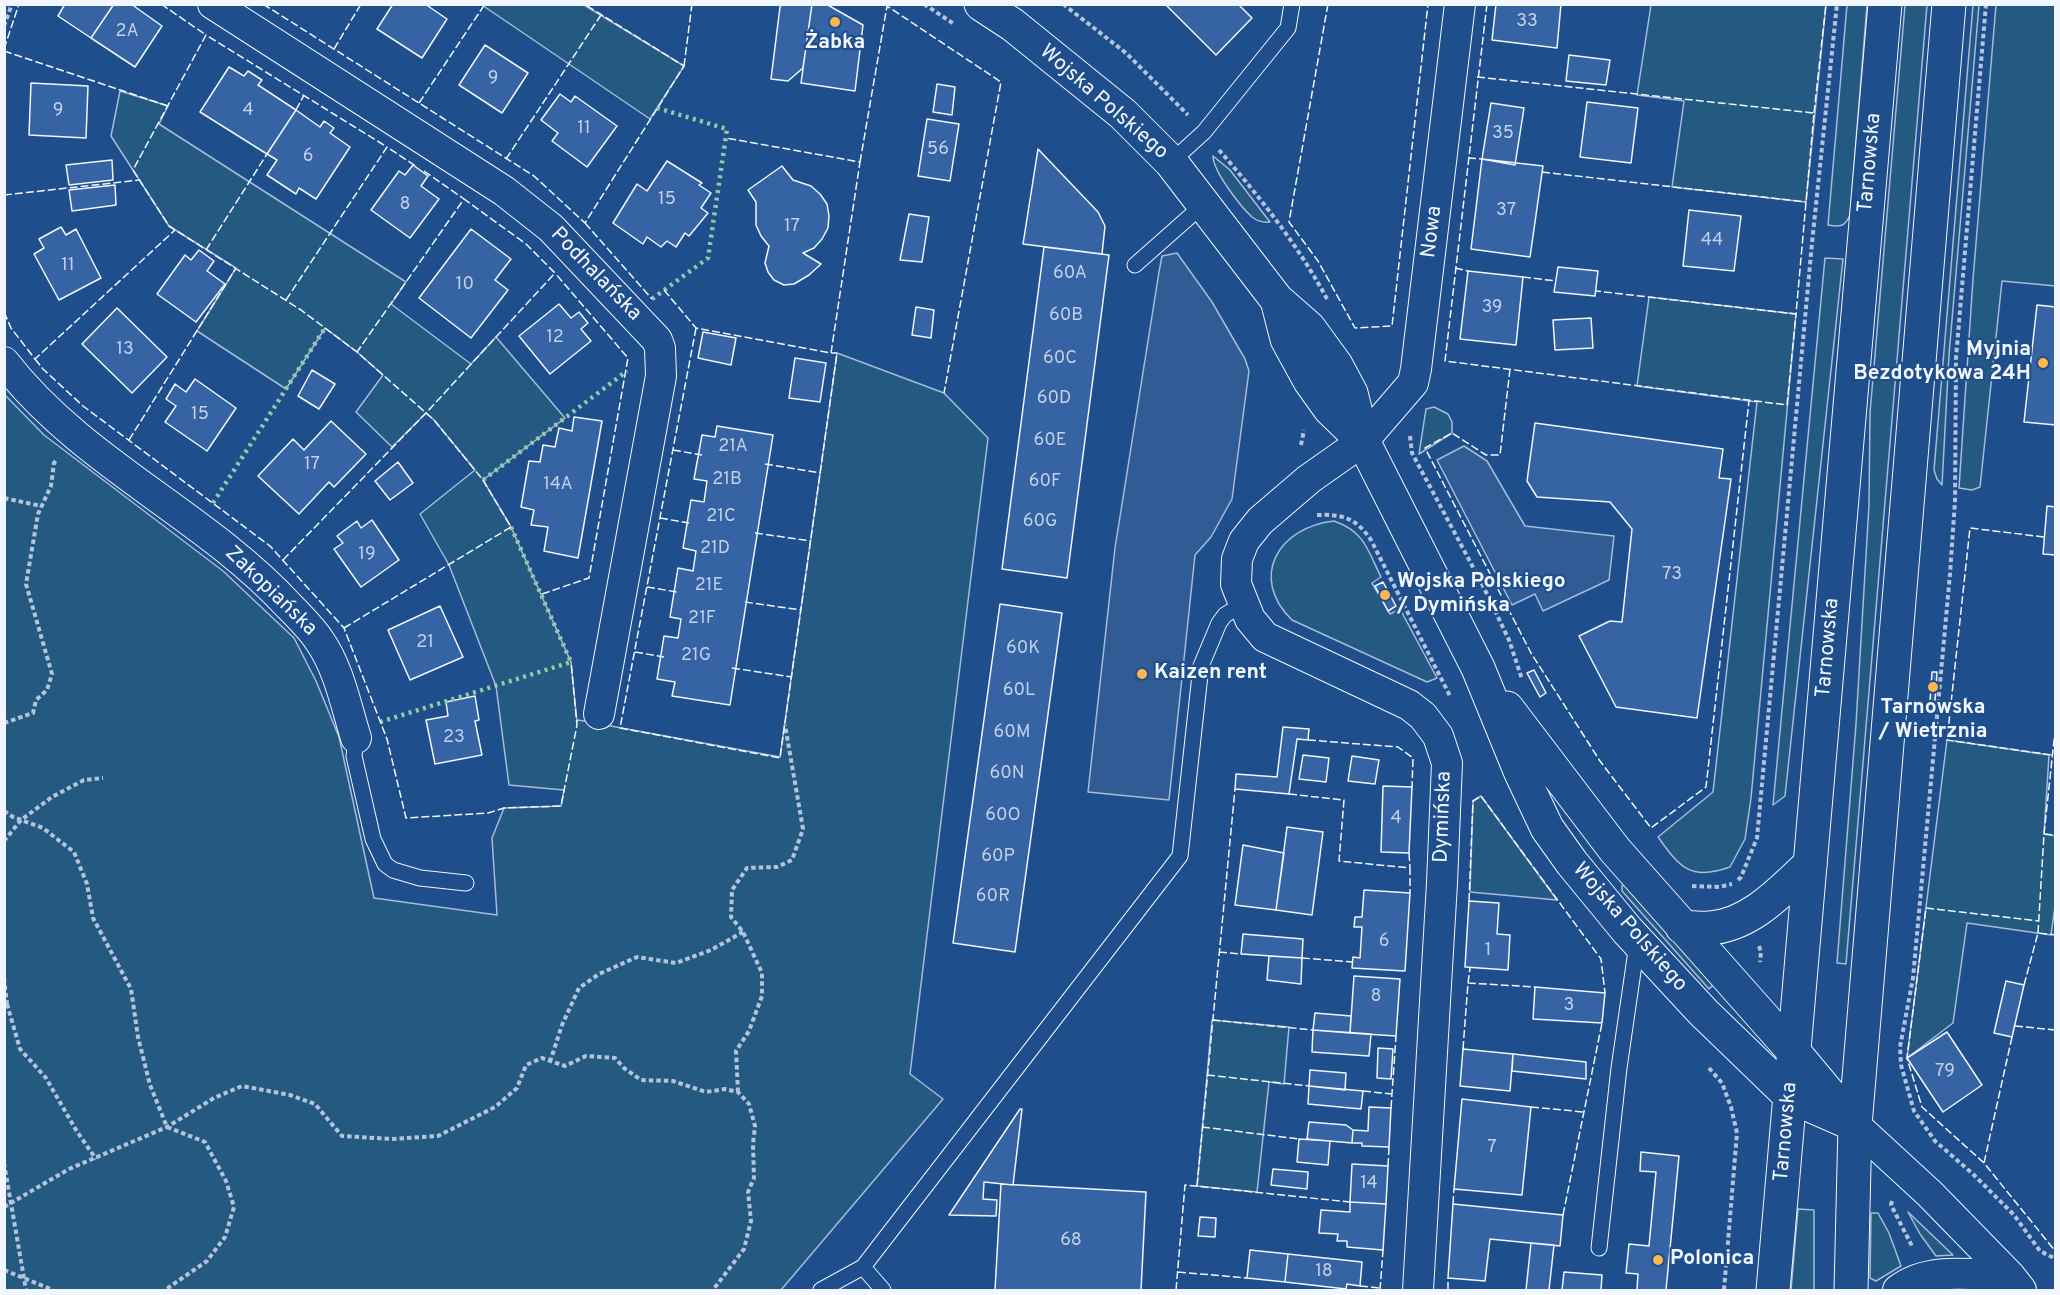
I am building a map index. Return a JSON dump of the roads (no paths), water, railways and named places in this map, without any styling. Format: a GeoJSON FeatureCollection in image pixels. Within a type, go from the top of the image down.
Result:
{"type":"FeatureCollection","features":[{"type":"Feature","properties":{"kind":"main road","name":"Tarnowska"},"geometry":{"type":"LineString","coordinates":[[1773,1290],[1885,4]]}},
{"type":"Feature","properties":{"kind":"main road"},"geometry":{"type":"LineString","coordinates":[[1851,1290],[1855,1125],[1949,4]]}},
{"type":"Feature","properties":{"kind":"main road","name":"Wojska Polskiego"},"geometry":{"type":"LineString","coordinates":[[973,17],[1013,25],[1123,114],[1171,162],[1277,300],[1309,328],[1336,365],[1351,393],[1363,441],[1478,668],[1521,773],[1547,828],[1572,863],[1638,941],[1712,1022],[1791,1097],[1855,1125]]}},
{"type":"Feature","properties":{"kind":"main road","name":"Wojska Polskiego"},"geometry":{"type":"LineString","coordinates":[[1478,668],[1614,850],[1794,1052],[1855,1125]]}},
{"type":"Feature","properties":{"kind":"main road"},"geometry":{"type":"LineString","coordinates":[[1682,927],[1712,928],[1763,908],[1810,864]]}},
{"type":"Feature","properties":{"kind":"street","name":"Podhalańska"},"geometry":{"type":"LineString","coordinates":[[213,4],[504,191],[551,228],[657,340],[661,354],[660,384],[599,714]]}},
{"type":"Feature","properties":{"kind":"street","name":"Nowa"},"geometry":{"type":"LineString","coordinates":[[1363,441],[1413,383],[1460,4]]}},
{"type":"Feature","properties":{"kind":"street","name":"Zakopiańska"},"geometry":{"type":"LineString","coordinates":[[4,362],[21,384],[76,436],[227,548],[276,592],[320,642],[343,693],[356,738]]}},
{"type":"Feature","properties":{"kind":"street","name":"Dymińska"},"geometry":{"type":"LineString","coordinates":[[1363,441],[1309,479],[1260,521],[1244,541],[1237,559],[1236,584],[1250,619],[1265,637],[1409,705],[1423,716],[1438,736],[1447,763],[1418,1290]]}},
{"type":"Feature","properties":{"kind":"street","name":"Wojska Polskiego"},"geometry":{"type":"LineString","coordinates":[[1855,1125],[1923,1188],[2015,1283]]}},
{"type":"Feature","properties":{"kind":"street","name":"Wojska Polskiego"},"geometry":{"type":"LineString","coordinates":[[1898,1290],[1915,1280],[1939,1275],[2015,1283]]}},
{"type":"Feature","properties":{"kind":"lane"},"geometry":{"type":"LineString","coordinates":[[1171,162],[1204,132],[1288,28],[1292,4]]}},
{"type":"Feature","properties":{"kind":"lane"},"geometry":{"type":"LineString","coordinates":[[1135,265],[1204,204]]}},
{"type":"Feature","properties":{"kind":"lane"},"geometry":{"type":"LineString","coordinates":[[821,1290],[863,1267],[1180,856],[1201,666],[1219,623],[1225,615],[1243,604]]}},
{"type":"Feature","properties":{"kind":"lane","name":"Zakopiańska"},"geometry":{"type":"LineString","coordinates":[[356,738],[354,756],[374,839],[386,864],[393,870],[420,878],[466,883]]}},
{"type":"Feature","properties":{"kind":"lane"},"geometry":{"type":"LineString","coordinates":[[1599,1248],[1619,1068],[1638,941]]}},
{"type":"Feature","properties":{"kind":"lane"},"geometry":{"type":"LineString","coordinates":[[863,1267],[883,1290]]}},
{"type":"Feature","properties":{"kind":"place","name":"Żabka"},"geometry":{"type":"Point","coordinates":[835,22]}},
{"type":"Feature","properties":{"kind":"place","name":"Myjnia Bezdotykowa 24H"},"geometry":{"type":"Point","coordinates":[2043,363]}},
{"type":"Feature","properties":{"kind":"place","name":"Wojska Polskiego / Dymińska"},"geometry":{"type":"Point","coordinates":[1385,595]}},
{"type":"Feature","properties":{"kind":"place","name":"Kaizen rent"},"geometry":{"type":"Point","coordinates":[1142,674]}},
{"type":"Feature","properties":{"kind":"place","name":"Tarnowska / Wietrznia"},"geometry":{"type":"Point","coordinates":[1933,687]}},
{"type":"Feature","properties":{"kind":"place","name":"Polonica"},"geometry":{"type":"Point","coordinates":[1658,1260]}}]}
